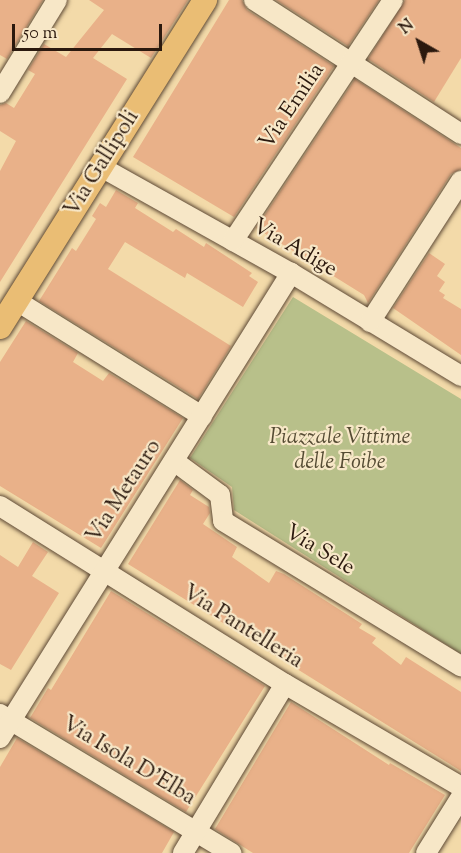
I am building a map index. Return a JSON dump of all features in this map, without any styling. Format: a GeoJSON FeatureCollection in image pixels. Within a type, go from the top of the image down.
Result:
{"type":"FeatureCollection","features":[{"type":"Feature","properties":{"kind":"main road","name":"Via Gallipoli"},"geometry":{"type":"LineString","coordinates":[[0,327],[205,0]]}},
{"type":"Feature","properties":{"kind":"street"},"geometry":{"type":"LineString","coordinates":[[0,93],[57,0]]}},
{"type":"Feature","properties":{"kind":"street"},"geometry":{"type":"LineString","coordinates":[[254,0],[461,134]]}},
{"type":"Feature","properties":{"kind":"street","name":"Via Emilia"},"geometry":{"type":"LineString","coordinates":[[233,241],[393,0]]}},
{"type":"Feature","properties":{"kind":"street","name":"Via Adige"},"geometry":{"type":"LineString","coordinates":[[101,167],[291,273],[461,376]]}},
{"type":"Feature","properties":{"kind":"street"},"geometry":{"type":"LineString","coordinates":[[370,322],[461,181]]}},
{"type":"Feature","properties":{"kind":"street","name":"Via Metauro"},"geometry":{"type":"LineString","coordinates":[[0,738],[5,717],[174,461],[291,273]]}},
{"type":"Feature","properties":{"kind":"street"},"geometry":{"type":"LineString","coordinates":[[16,301],[202,416]]}},
{"type":"Feature","properties":{"kind":"street","name":"Via Sele"},"geometry":{"type":"LineString","coordinates":[[174,461],[220,495],[223,521],[461,666]]}},
{"type":"Feature","properties":{"kind":"street","name":"Via Pantelleria"},"geometry":{"type":"LineString","coordinates":[[0,506],[285,684],[461,788]]}},
{"type":"Feature","properties":{"kind":"street"},"geometry":{"type":"LineString","coordinates":[[183,853],[285,684]]}},
{"type":"Feature","properties":{"kind":"street","name":"Via Isola D'Elba"},"geometry":{"type":"LineString","coordinates":[[5,717],[231,853]]}},
{"type":"Feature","properties":{"kind":"street"},"geometry":{"type":"LineString","coordinates":[[426,853],[461,797]]}},
{"type":"Feature","properties":{"kind":"green space","name":"Piazzale Vittime delle Foibe"},"geometry":{"type":"Polygon","coordinates":[[[293,297],[461,399],[461,654],[234,510],[232,487],[190,458],[293,297]]]}},
{"type":"Feature","properties":{"kind":"building"},"geometry":{"type":"Polygon","coordinates":[[[0,0],[43,0],[7,59],[0,55],[0,0]]]}},
{"type":"Feature","properties":{"kind":"building"},"geometry":{"type":"Polygon","coordinates":[[[89,0],[188,0],[151,58],[112,34],[93,58],[127,79],[0,282],[0,171],[16,141],[0,131],[0,105],[6,103],[14,108],[35,74],[28,70],[44,44],[66,57],[104,10],[89,0]]]}},
{"type":"Feature","properties":{"kind":"building"},"geometry":{"type":"Polygon","coordinates":[[[229,0],[242,0],[247,10],[334,66],[234,217],[133,157],[229,0]]]}},
{"type":"Feature","properties":{"kind":"building"},"geometry":{"type":"Polygon","coordinates":[[[276,0],[379,0],[348,46],[276,0]]]}},
{"type":"Feature","properties":{"kind":"building"},"geometry":{"type":"Polygon","coordinates":[[[405,0],[461,0],[461,58],[434,102],[368,59],[405,0]]]}},
{"type":"Feature","properties":{"kind":"building"},"geometry":{"type":"Polygon","coordinates":[[[355,79],[461,148],[461,169],[451,174],[368,303],[364,295],[256,228],[355,79]]]}},
{"type":"Feature","properties":{"kind":"building"},"geometry":{"type":"Polygon","coordinates":[[[116,190],[138,203],[135,208],[173,232],[176,229],[204,247],[206,243],[252,273],[249,276],[258,282],[243,307],[187,273],[185,278],[125,242],[108,269],[231,346],[198,399],[39,301],[72,248],[76,251],[96,219],[92,216],[100,203],[106,207],[116,190]]]}},
{"type":"Feature","properties":{"kind":"building"},"geometry":{"type":"Polygon","coordinates":[[[429,253],[445,264],[437,276],[445,282],[439,291],[445,295],[443,298],[461,309],[461,355],[393,308],[429,253]]]}},
{"type":"Feature","properties":{"kind":"building"},"geometry":{"type":"Polygon","coordinates":[[[26,321],[78,353],[73,362],[103,381],[109,373],[183,418],[101,548],[0,486],[0,362],[26,321]]]}},
{"type":"Feature","properties":{"kind":"building"},"geometry":{"type":"Polygon","coordinates":[[[180,480],[193,490],[190,495],[209,507],[210,513],[203,524],[237,547],[232,557],[269,583],[276,571],[284,574],[362,624],[359,628],[376,638],[372,643],[401,665],[406,657],[461,692],[461,771],[128,564],[180,480]]]}},
{"type":"Feature","properties":{"kind":"building"},"geometry":{"type":"Polygon","coordinates":[[[33,542],[48,552],[32,576],[59,593],[11,670],[0,664],[0,555],[18,567],[33,542]]]}},
{"type":"Feature","properties":{"kind":"building"},"geometry":{"type":"Polygon","coordinates":[[[111,591],[265,686],[186,812],[30,718],[48,688],[51,690],[111,591]]]}},
{"type":"Feature","properties":{"kind":"building"},"geometry":{"type":"Polygon","coordinates":[[[291,702],[389,765],[390,763],[445,795],[409,853],[253,853],[215,829],[291,702]]]}},
{"type":"Feature","properties":{"kind":"building"},"geometry":{"type":"Polygon","coordinates":[[[17,738],[174,832],[162,853],[0,853],[0,767],[17,738]]]}}]}
